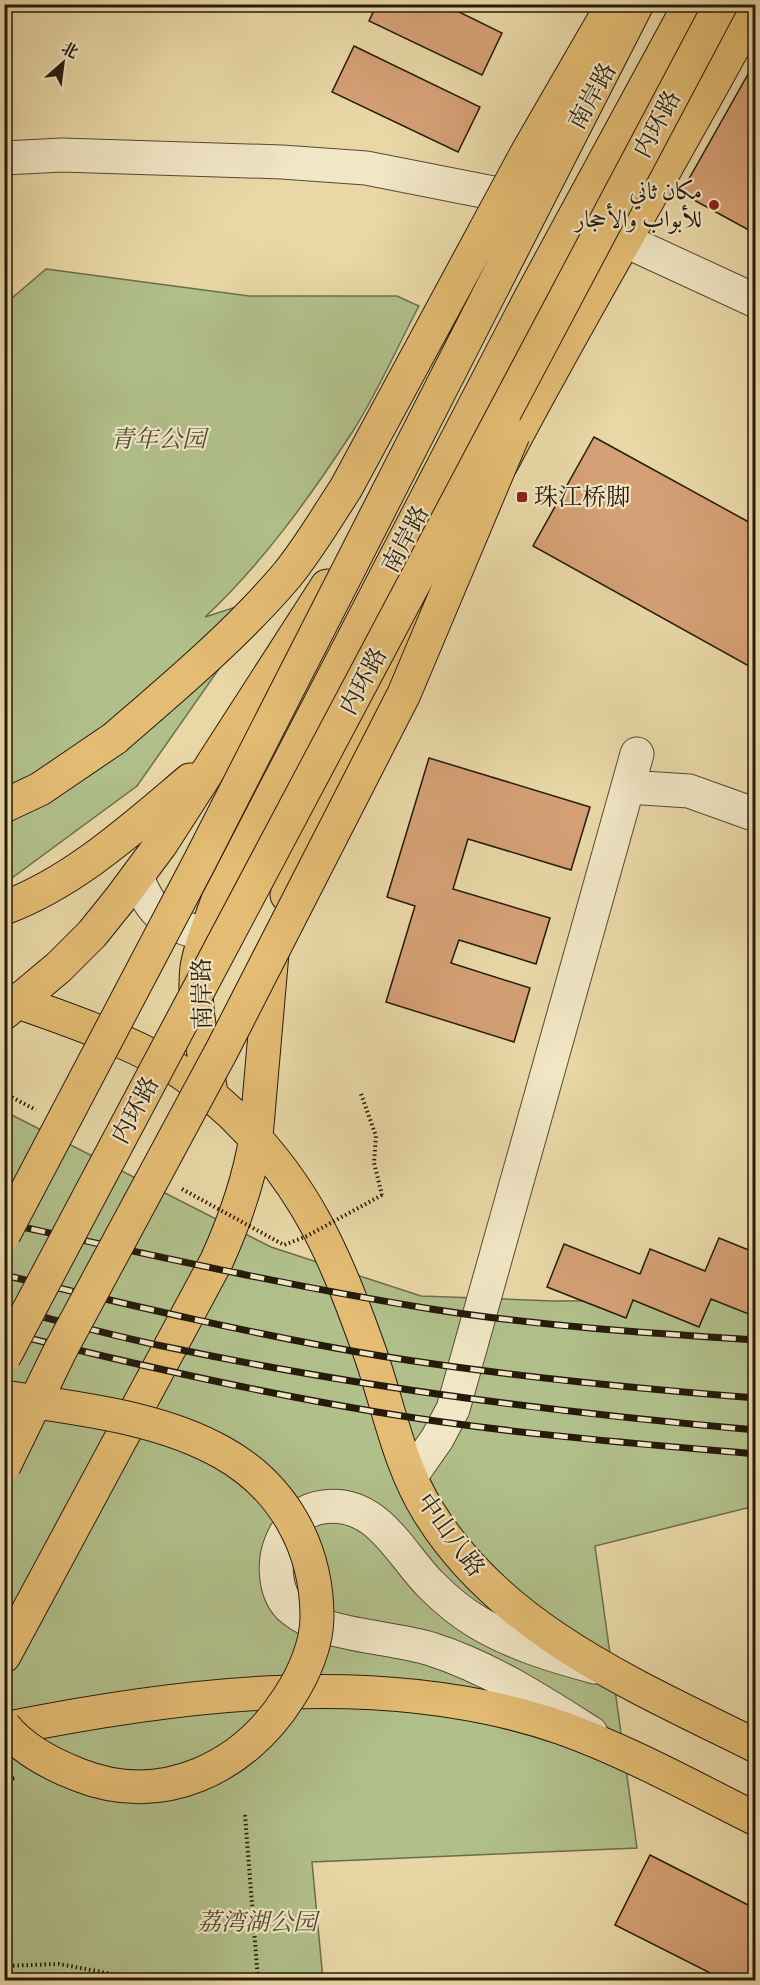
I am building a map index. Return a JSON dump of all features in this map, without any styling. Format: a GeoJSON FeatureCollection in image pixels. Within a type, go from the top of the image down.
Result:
{"type":"FeatureCollection","features":[{"type":"Feature","properties":{"kind":"main road"},"geometry":{"type":"LineString","coordinates":[[4,908],[40,892],[82,866],[211,763],[493,193],[596,4]]}},
{"type":"Feature","properties":{"kind":"main road"},"geometry":{"type":"LineString","coordinates":[[4,806],[40,789],[115,738],[200,665],[288,573],[346,488],[522,161],[612,4]]}},
{"type":"Feature","properties":{"kind":"main road"},"geometry":{"type":"LineString","coordinates":[[4,1234],[216,831],[637,4]]}},
{"type":"Feature","properties":{"kind":"main road","name":"南岸路"},"geometry":{"type":"LineString","coordinates":[[9,1004],[59,967],[92,934],[136,877],[161,844],[328,584],[364,522],[452,352],[642,4]]}},
{"type":"Feature","properties":{"kind":"main road","name":"南岸路"},"geometry":{"type":"LineString","coordinates":[[212,1095],[199,1020],[197,969],[205,934],[218,900],[255,823],[532,295],[690,4]]}},
{"type":"Feature","properties":{"kind":"main road","name":"内环路"},"geometry":{"type":"LineString","coordinates":[[4,1357],[722,4]]}},
{"type":"Feature","properties":{"kind":"main road"},"geometry":{"type":"LineString","coordinates":[[4,1656],[217,1260],[237,1216],[256,1137],[269,973],[276,928],[292,881],[316,825],[547,377],[665,174],[756,5]]}},
{"type":"Feature","properties":{"kind":"main road"},"geometry":{"type":"LineString","coordinates":[[532,295],[626,241]]}},
{"type":"Feature","properties":{"kind":"main road"},"geometry":{"type":"LineString","coordinates":[[4,1466],[60,1351],[228,1039],[404,694],[468,546],[571,285]]}},
{"type":"Feature","properties":{"kind":"main road"},"geometry":{"type":"LineString","coordinates":[[459,434],[547,377]]}},
{"type":"Feature","properties":{"kind":"main road","name":"中山八路"},"geometry":{"type":"LineString","coordinates":[[9,1004],[125,1043],[173,1067],[212,1095],[256,1137],[289,1178],[313,1215],[348,1292],[411,1476],[427,1510],[475,1572],[502,1599],[603,1670],[756,1746]]}},
{"type":"Feature","properties":{"kind":"main road"},"geometry":{"type":"LineString","coordinates":[[4,1397],[143,1422],[222,1452],[251,1471],[278,1496],[303,1540],[314,1581],[317,1618],[312,1649],[299,1681],[261,1735],[233,1758],[179,1782],[150,1786],[116,1785],[89,1779],[57,1767],[4,1727]]}},
{"type":"Feature","properties":{"kind":"main road"},"geometry":{"type":"LineString","coordinates":[[4,1727],[158,1702],[335,1692],[436,1700],[489,1709],[561,1728],[612,1747],[756,1819]]}},
{"type":"Feature","properties":{"kind":"street"},"geometry":{"type":"LineString","coordinates":[[4,158],[85,156],[282,162],[366,168],[493,193]]}},
{"type":"Feature","properties":{"kind":"street"},"geometry":{"type":"LineString","coordinates":[[626,241],[756,301]]}},
{"type":"Feature","properties":{"kind":"street"},"geometry":{"type":"LineString","coordinates":[[411,1476],[442,1431],[453,1410],[638,754]]}},
{"type":"Feature","properties":{"kind":"street"},"geometry":{"type":"LineString","coordinates":[[628,787],[689,791],[756,814]]}},
{"type":"Feature","properties":{"kind":"street"},"geometry":{"type":"LineString","coordinates":[[136,877],[145,898],[159,917],[180,928],[205,934]]}},
{"type":"Feature","properties":{"kind":"street"},"geometry":{"type":"LineString","coordinates":[[603,1670],[548,1654],[476,1622],[431,1585],[380,1524],[355,1510],[331,1506],[312,1508],[297,1518],[286,1530],[277,1564],[281,1596],[301,1616],[325,1626],[430,1649],[485,1668],[523,1689],[612,1747]]}},
{"type":"Feature","properties":{"kind":"path"},"geometry":{"type":"LineString","coordinates":[[4,1093],[44,1114]]}},
{"type":"Feature","properties":{"kind":"path"},"geometry":{"type":"LineString","coordinates":[[174,1184],[284,1245],[307,1236],[382,1195],[374,1163],[376,1136],[362,1094]]}},
{"type":"Feature","properties":{"kind":"path"},"geometry":{"type":"LineString","coordinates":[[245,1815],[258,1980]]}},
{"type":"Feature","properties":{"kind":"path"},"geometry":{"type":"LineString","coordinates":[[4,1966],[59,1964],[144,1980]]}},
{"type":"Feature","properties":{"kind":"green space","name":"青年公园"},"geometry":{"type":"Polygon","coordinates":[[[46,269],[249,296],[397,296],[419,306],[362,416],[320,480],[266,552],[205,617],[270,596],[137,786],[5,883],[5,304],[46,269]]]}},
{"type":"Feature","properties":{"kind":"green space","name":"荔湾湖公园"},"geometry":{"type":"Polygon","coordinates":[[[4,1111],[271,1247],[421,1296],[553,1301],[755,1300],[755,1506],[595,1546],[637,1848],[312,1862],[323,1980],[5,1980],[4,1111]]]}},
{"type":"Feature","properties":{"kind":"building"},"geometry":{"type":"Polygon","coordinates":[[[377,4],[443,4],[502,33],[482,75],[369,21],[377,4]]]}},
{"type":"Feature","properties":{"kind":"building"},"geometry":{"type":"Polygon","coordinates":[[[354,46],[480,107],[458,152],[332,92],[354,46]]]}},
{"type":"Feature","properties":{"kind":"building"},"geometry":{"type":"Polygon","coordinates":[[[756,60],[756,234],[681,193],[756,60]]]}},
{"type":"Feature","properties":{"kind":"building"},"geometry":{"type":"Polygon","coordinates":[[[594,437],[756,526],[756,670],[533,546],[594,437]]]}},
{"type":"Feature","properties":{"kind":"building"},"geometry":{"type":"Polygon","coordinates":[[[429,758],[590,807],[571,870],[468,839],[453,889],[550,918],[536,964],[459,940],[451,963],[530,988],[514,1042],[386,1002],[415,906],[387,897],[429,758]]]}},
{"type":"Feature","properties":{"kind":"building"},"geometry":{"type":"Polygon","coordinates":[[[719,1238],[756,1253],[756,1317],[711,1299],[699,1327],[633,1300],[626,1318],[547,1287],[564,1244],[640,1274],[650,1249],[705,1271],[719,1238]]]}},
{"type":"Feature","properties":{"kind":"building"},"geometry":{"type":"Polygon","coordinates":[[[650,1855],[756,1909],[756,1980],[724,1980],[615,1925],[650,1855]]]}},
{"type":"Feature","properties":{"kind":"railway"},"geometry":{"type":"LineString","coordinates":[[4,1223],[270,1280],[431,1309],[633,1332],[756,1340]]}},
{"type":"Feature","properties":{"kind":"railway"},"geometry":{"type":"LineString","coordinates":[[4,1275],[239,1329],[381,1356],[568,1381],[756,1398]]}},
{"type":"Feature","properties":{"kind":"railway"},"geometry":{"type":"LineString","coordinates":[[4,1307],[151,1344],[389,1387],[609,1416],[756,1430]]}},
{"type":"Feature","properties":{"kind":"railway"},"geometry":{"type":"LineString","coordinates":[[4,1332],[190,1376],[377,1412],[518,1432],[756,1454]]}},
{"type":"Feature","properties":{"kind":"place","name":"مكان ثاني للأبواب والأحجار"},"geometry":{"type":"Point","coordinates":[714,205]}},
{"type":"Feature","properties":{"kind":"place","name":"珠江桥脚"},"geometry":{"type":"Point","coordinates":[522,497]}}]}
